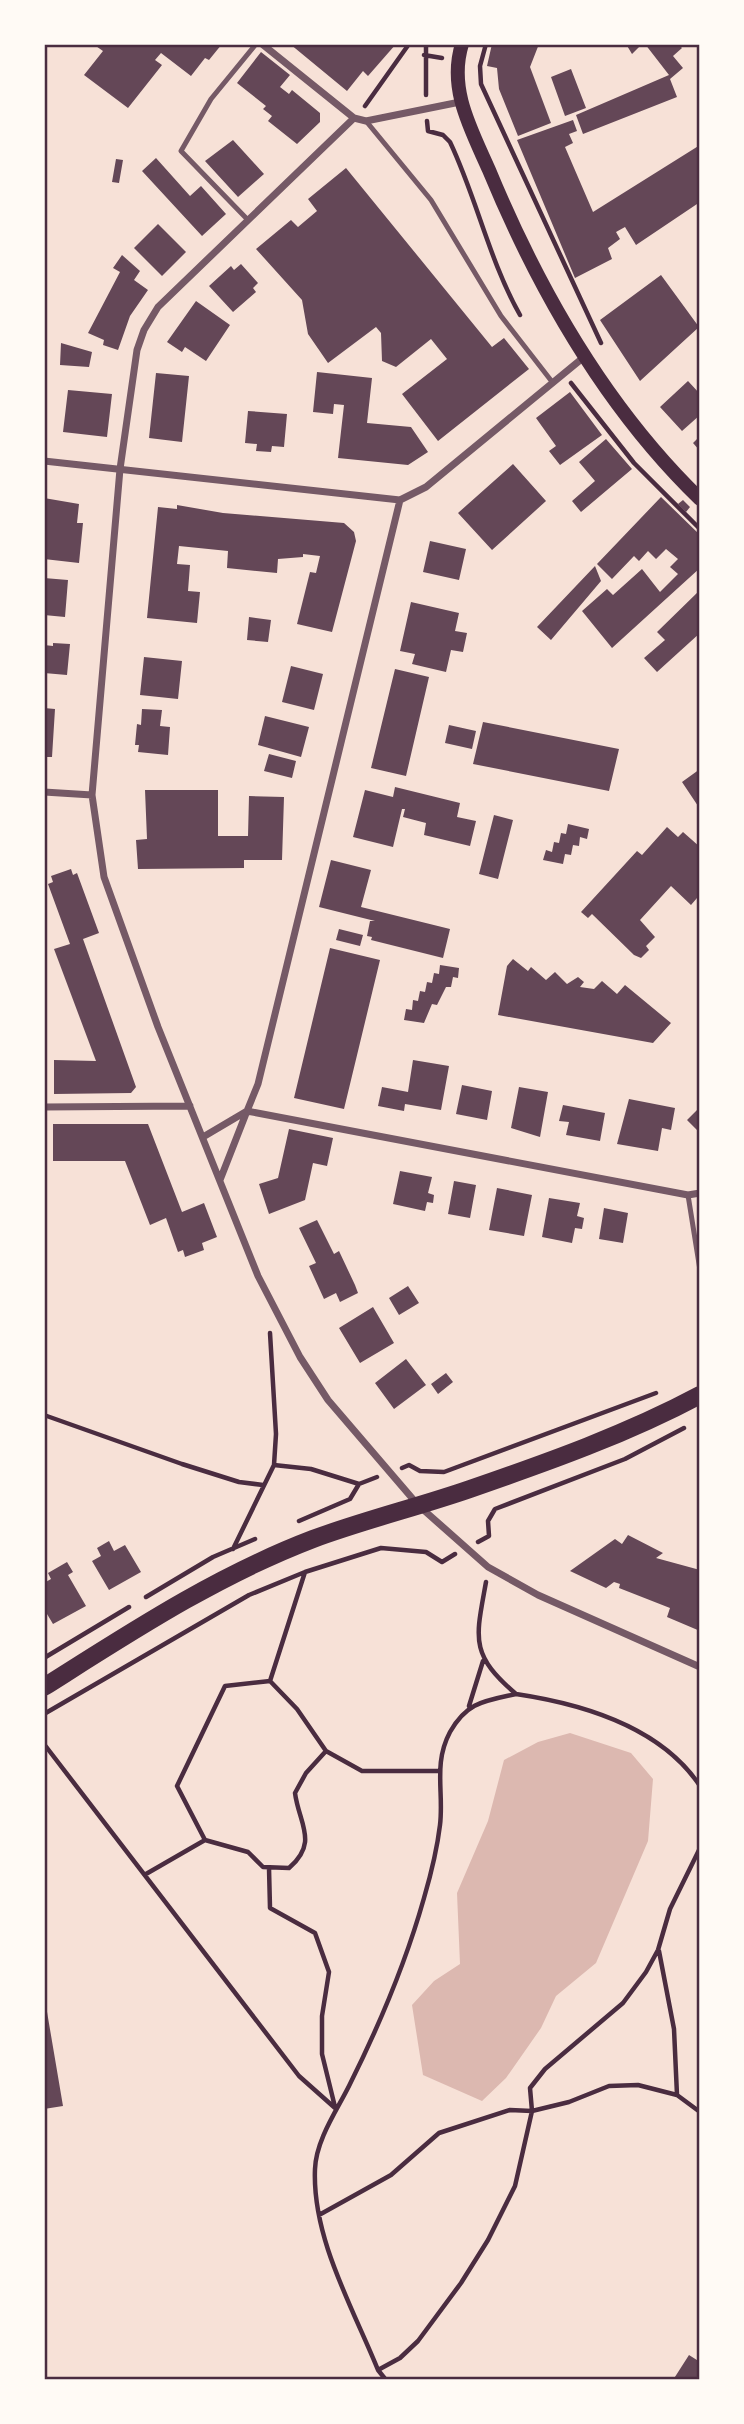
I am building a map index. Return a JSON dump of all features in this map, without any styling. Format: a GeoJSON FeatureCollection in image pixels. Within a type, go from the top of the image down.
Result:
{"type":"FeatureCollection","features":[{"type":"Feature","properties":{"kind":"main road"},"geometry":{"type":"LineString","coordinates":[[462,44],[457,61],[460,102],[533,270],[584,357],[642,437],[700,499]]}},
{"type":"Feature","properties":{"kind":"main road"},"geometry":{"type":"LineString","coordinates":[[44,1687],[187,1597],[236,1572],[313,1539],[617,1435],[700,1395]]}},
{"type":"Feature","properties":{"kind":"street"},"geometry":{"type":"LineString","coordinates":[[262,44],[354,118],[366,121],[460,102]]}},
{"type":"Feature","properties":{"kind":"street"},"geometry":{"type":"LineString","coordinates":[[354,118],[158,307],[148,320],[137,350],[120,470],[92,795],[100,859],[120,923],[190,1106],[268,1298],[300,1357],[328,1400],[418,1505],[488,1567],[538,1595],[700,1667]]}},
{"type":"Feature","properties":{"kind":"street"},"geometry":{"type":"LineString","coordinates":[[44,461],[400,500],[426,486],[584,357]]}},
{"type":"Feature","properties":{"kind":"street"},"geometry":{"type":"LineString","coordinates":[[220,1180],[258,1084],[400,500]]}},
{"type":"Feature","properties":{"kind":"street"},"geometry":{"type":"LineString","coordinates":[[44,792],[92,795]]}},
{"type":"Feature","properties":{"kind":"street"},"geometry":{"type":"LineString","coordinates":[[44,1107],[190,1106]]}},
{"type":"Feature","properties":{"kind":"street"},"geometry":{"type":"LineString","coordinates":[[203,1137],[247,1111],[688,1195],[700,1193]]}},
{"type":"Feature","properties":{"kind":"lane"},"geometry":{"type":"LineString","coordinates":[[247,219],[181,151],[211,99],[256,44]]}},
{"type":"Feature","properties":{"kind":"lane"},"geometry":{"type":"LineString","coordinates":[[366,121],[431,200],[501,316],[553,383]]}},
{"type":"Feature","properties":{"kind":"lane"},"geometry":{"type":"LineString","coordinates":[[688,1195],[700,1270]]}},
{"type":"Feature","properties":{"kind":"path"},"geometry":{"type":"LineString","coordinates":[[354,118],[384,82],[408,44]]}},
{"type":"Feature","properties":{"kind":"path"},"geometry":{"type":"LineString","coordinates":[[485,44],[480,66],[481,84],[584,314],[606,352]]}},
{"type":"Feature","properties":{"kind":"path"},"geometry":{"type":"LineString","coordinates":[[233,1549],[274,1465],[276,1434],[268,1298]]}},
{"type":"Feature","properties":{"kind":"path"},"geometry":{"type":"LineString","coordinates":[[390,1473],[409,1465],[432,1473],[444,1472],[659,1392]]}},
{"type":"Feature","properties":{"kind":"path"},"geometry":{"type":"LineString","coordinates":[[44,1415],[203,1471],[239,1482],[263,1485]]}},
{"type":"Feature","properties":{"kind":"path"},"geometry":{"type":"LineString","coordinates":[[44,1714],[249,1595],[305,1572],[381,1548],[426,1552],[442,1562],[489,1536],[488,1521],[495,1509],[625,1459],[690,1425]]}},
{"type":"Feature","properties":{"kind":"path"},"geometry":{"type":"LineString","coordinates":[[274,1465],[311,1469],[359,1484],[350,1499]]}},
{"type":"Feature","properties":{"kind":"path"},"geometry":{"type":"LineString","coordinates":[[488,1567],[477,1638],[484,1660],[516,1694]]}},
{"type":"Feature","properties":{"kind":"path"},"geometry":{"type":"LineString","coordinates":[[270,1681],[305,1572]]}},
{"type":"Feature","properties":{"kind":"path"},"geometry":{"type":"LineString","coordinates":[[386,2380],[378,2370],[334,2262],[319,2215],[315,2166],[335,2108],[348,2087],[387,1999],[424,1898],[440,1823],[440,1753],[468,1707],[484,1660]]}},
{"type":"Feature","properties":{"kind":"path"},"geometry":{"type":"LineString","coordinates":[[270,1681],[297,1709],[326,1751],[362,1771],[438,1771]]}},
{"type":"Feature","properties":{"kind":"path"},"geometry":{"type":"LineString","coordinates":[[205,1840],[177,1786],[225,1686],[270,1681]]}},
{"type":"Feature","properties":{"kind":"path"},"geometry":{"type":"LineString","coordinates":[[468,1707],[516,1694],[581,1709],[642,1733],[682,1764],[700,1786]]}},
{"type":"Feature","properties":{"kind":"path"},"geometry":{"type":"LineString","coordinates":[[44,1744],[299,2076],[335,2108]]}},
{"type":"Feature","properties":{"kind":"path"},"geometry":{"type":"LineString","coordinates":[[146,1874],[205,1840],[248,1852],[268,1868],[289,1868],[299,1859],[308,1838],[295,1793],[306,1773],[326,1751]]}},
{"type":"Feature","properties":{"kind":"path"},"geometry":{"type":"LineString","coordinates":[[378,2370],[400,2358],[418,2342],[488,2240],[515,2186],[533,2111],[530,2088],[555,2061],[623,2003],[658,1950],[670,1909],[700,1848]]}},
{"type":"Feature","properties":{"kind":"path"},"geometry":{"type":"LineString","coordinates":[[268,1868],[270,1908],[315,1933],[329,1972],[322,2016],[322,2054],[335,2108]]}},
{"type":"Feature","properties":{"kind":"path"},"geometry":{"type":"LineString","coordinates":[[658,1950],[674,2029],[677,2095]]}},
{"type":"Feature","properties":{"kind":"path"},"geometry":{"type":"LineString","coordinates":[[319,2215],[391,2175],[439,2133],[510,2110],[533,2111],[569,2102],[609,2086],[654,2087],[677,2095],[700,2112]]}},
{"type":"Feature","properties":{"kind":"shaded area"},"geometry":{"type":"Polygon","coordinates":[[[570,1733],[631,1753],[653,1779],[648,1841],[596,1963],[556,1996],[541,2028],[506,2078],[482,2101],[423,2075],[412,2005],[434,1981],[460,1964],[457,1893],[488,1821],[504,1760],[538,1742],[570,1733]]]}},
{"type":"Feature","properties":{"kind":"building"},"geometry":{"type":"Polygon","coordinates":[[[93,44],[222,44],[209,60],[205,58],[191,76],[161,53],[155,60],[162,65],[128,108],[84,75],[103,51],[93,44]]]}},
{"type":"Feature","properties":{"kind":"building"},"geometry":{"type":"Polygon","coordinates":[[[290,44],[396,44],[368,76],[363,71],[347,91],[290,44]]]}},
{"type":"Feature","properties":{"kind":"building"},"geometry":{"type":"Polygon","coordinates":[[[492,44],[539,44],[530,67],[551,123],[518,136],[499,89],[497,68],[487,66],[492,44]]]}},
{"type":"Feature","properties":{"kind":"building"},"geometry":{"type":"Polygon","coordinates":[[[626,44],[642,44],[632,54],[626,44]]]}},
{"type":"Feature","properties":{"kind":"building"},"geometry":{"type":"Polygon","coordinates":[[[645,44],[678,44],[682,48],[673,56],[683,68],[670,79],[677,97],[583,134],[576,115],[669,75],[645,44]]]}},
{"type":"Feature","properties":{"kind":"building"},"geometry":{"type":"Polygon","coordinates":[[[261,52],[290,75],[280,87],[289,94],[292,90],[320,113],[320,122],[297,144],[268,121],[272,116],[263,109],[266,106],[237,83],[261,52]]]}},
{"type":"Feature","properties":{"kind":"building"},"geometry":{"type":"Polygon","coordinates":[[[571,69],[586,108],[565,116],[551,77],[571,69]]]}},
{"type":"Feature","properties":{"kind":"building"},"geometry":{"type":"Polygon","coordinates":[[[573,120],[577,131],[569,134],[573,143],[565,147],[593,212],[700,145],[700,202],[636,245],[625,227],[616,232],[620,239],[608,248],[612,259],[575,278],[517,140],[573,120]]]}},
{"type":"Feature","properties":{"kind":"building"},"geometry":{"type":"Polygon","coordinates":[[[233,140],[264,174],[238,197],[205,161],[233,140]]]}},
{"type":"Feature","properties":{"kind":"building"},"geometry":{"type":"Polygon","coordinates":[[[156,158],[190,196],[201,186],[226,214],[202,236],[142,171],[156,158]]]}},
{"type":"Feature","properties":{"kind":"building"},"geometry":{"type":"Polygon","coordinates":[[[116,159],[123,160],[119,183],[112,182],[116,159]]]}},
{"type":"Feature","properties":{"kind":"building"},"geometry":{"type":"Polygon","coordinates":[[[346,168],[492,347],[504,338],[529,369],[438,441],[402,394],[447,359],[431,339],[396,367],[382,361],[381,333],[376,327],[328,363],[308,334],[302,300],[256,249],[291,220],[298,227],[317,211],[308,199],[346,168]]]}},
{"type":"Feature","properties":{"kind":"building"},"geometry":{"type":"Polygon","coordinates":[[[158,224],[186,252],[162,276],[134,248],[158,224]]]}},
{"type":"Feature","properties":{"kind":"building"},"geometry":{"type":"Polygon","coordinates":[[[122,255],[140,271],[134,280],[148,290],[130,316],[118,350],[103,345],[104,340],[88,333],[120,272],[113,268],[122,255]]]}},
{"type":"Feature","properties":{"kind":"building"},"geometry":{"type":"Polygon","coordinates":[[[241,264],[258,283],[253,288],[256,292],[233,312],[209,286],[231,266],[234,270],[241,264]]]}},
{"type":"Feature","properties":{"kind":"building"},"geometry":{"type":"Polygon","coordinates":[[[661,275],[699,327],[640,381],[600,320],[661,275]]]}},
{"type":"Feature","properties":{"kind":"building"},"geometry":{"type":"Polygon","coordinates":[[[196,301],[230,325],[206,361],[185,347],[182,352],[167,342],[196,301]]]}},
{"type":"Feature","properties":{"kind":"building"},"geometry":{"type":"Polygon","coordinates":[[[61,343],[92,352],[89,367],[60,365],[61,343]]]}},
{"type":"Feature","properties":{"kind":"building"},"geometry":{"type":"Polygon","coordinates":[[[317,372],[372,378],[367,423],[411,427],[428,452],[408,465],[338,458],[344,405],[334,404],[333,414],[313,412],[317,372]]]}},
{"type":"Feature","properties":{"kind":"building"},"geometry":{"type":"Polygon","coordinates":[[[156,373],[189,376],[182,442],[149,438],[156,373]]]}},
{"type":"Feature","properties":{"kind":"building"},"geometry":{"type":"Polygon","coordinates":[[[688,381],[700,394],[700,415],[682,431],[660,407],[688,381]]]}},
{"type":"Feature","properties":{"kind":"building"},"geometry":{"type":"Polygon","coordinates":[[[68,390],[112,394],[107,437],[63,432],[68,390]]]}},
{"type":"Feature","properties":{"kind":"building"},"geometry":{"type":"Polygon","coordinates":[[[570,392],[602,435],[560,465],[549,451],[556,446],[536,418],[570,392]]]}},
{"type":"Feature","properties":{"kind":"building"},"geometry":{"type":"Polygon","coordinates":[[[248,411],[287,414],[284,447],[272,446],[271,452],[256,451],[257,444],[245,443],[248,411]]]}},
{"type":"Feature","properties":{"kind":"building"},"geometry":{"type":"Polygon","coordinates":[[[700,436],[700,451],[693,443],[700,436]]]}},
{"type":"Feature","properties":{"kind":"building"},"geometry":{"type":"Polygon","coordinates":[[[606,439],[632,469],[581,512],[572,501],[595,481],[579,462],[606,439]]]}},
{"type":"Feature","properties":{"kind":"building"},"geometry":{"type":"Polygon","coordinates":[[[513,464],[546,501],[492,550],[458,513],[513,464]]]}},
{"type":"Feature","properties":{"kind":"building"},"geometry":{"type":"Polygon","coordinates":[[[661,497],[700,535],[700,568],[612,648],[582,611],[607,589],[613,595],[642,569],[660,592],[678,574],[670,567],[678,559],[666,549],[656,559],[648,551],[639,561],[634,556],[612,579],[597,564],[661,497]]]}},
{"type":"Feature","properties":{"kind":"building"},"geometry":{"type":"Polygon","coordinates":[[[44,498],[79,504],[77,523],[83,523],[79,563],[44,559],[44,498]]]}},
{"type":"Feature","properties":{"kind":"building"},"geometry":{"type":"Polygon","coordinates":[[[683,500],[690,507],[686,512],[678,504],[683,500]]]}},
{"type":"Feature","properties":{"kind":"building"},"geometry":{"type":"Polygon","coordinates":[[[177,505],[223,513],[344,523],[354,532],[356,541],[332,632],[297,624],[310,572],[316,573],[320,556],[303,554],[303,557],[278,559],[277,573],[227,568],[228,551],[179,546],[177,564],[190,565],[188,591],[200,592],[197,623],[147,618],[158,507],[177,509],[177,505]]]}},
{"type":"Feature","properties":{"kind":"building"},"geometry":{"type":"Polygon","coordinates":[[[430,541],[466,549],[459,580],[423,572],[430,541]]]}},
{"type":"Feature","properties":{"kind":"building"},"geometry":{"type":"Polygon","coordinates":[[[595,566],[601,581],[551,640],[537,627],[595,566]]]}},
{"type":"Feature","properties":{"kind":"building"},"geometry":{"type":"Polygon","coordinates":[[[44,578],[68,580],[65,617],[44,615],[44,578]]]}},
{"type":"Feature","properties":{"kind":"building"},"geometry":{"type":"Polygon","coordinates":[[[700,590],[700,633],[657,672],[644,658],[665,640],[657,632],[700,590]]]}},
{"type":"Feature","properties":{"kind":"building"},"geometry":{"type":"Polygon","coordinates":[[[411,602],[459,613],[455,631],[467,633],[463,652],[451,650],[446,672],[412,664],[415,654],[400,651],[411,602]]]}},
{"type":"Feature","properties":{"kind":"building"},"geometry":{"type":"Polygon","coordinates":[[[249,617],[271,620],[268,642],[247,640],[249,617]]]}},
{"type":"Feature","properties":{"kind":"building"},"geometry":{"type":"Polygon","coordinates":[[[53,643],[70,644],[67,675],[44,673],[44,645],[53,646],[53,643]]]}},
{"type":"Feature","properties":{"kind":"building"},"geometry":{"type":"Polygon","coordinates":[[[144,657],[182,661],[178,699],[140,695],[144,657]]]}},
{"type":"Feature","properties":{"kind":"building"},"geometry":{"type":"Polygon","coordinates":[[[291,666],[323,674],[314,710],[282,702],[291,666]]]}},
{"type":"Feature","properties":{"kind":"building"},"geometry":{"type":"Polygon","coordinates":[[[395,669],[429,677],[406,776],[371,768],[395,669]]]}},
{"type":"Feature","properties":{"kind":"building"},"geometry":{"type":"Polygon","coordinates":[[[44,708],[55,709],[52,757],[44,757],[44,708]]]}},
{"type":"Feature","properties":{"kind":"building"},"geometry":{"type":"Polygon","coordinates":[[[142,709],[162,710],[160,726],[170,727],[168,755],[138,752],[139,745],[135,745],[142,709]]]}},
{"type":"Feature","properties":{"kind":"building"},"geometry":{"type":"Polygon","coordinates":[[[265,716],[309,727],[301,757],[258,745],[265,716]]]}},
{"type":"Feature","properties":{"kind":"building"},"geometry":{"type":"Polygon","coordinates":[[[483,722],[619,749],[609,791],[473,764],[483,722]]]}},
{"type":"Feature","properties":{"kind":"building"},"geometry":{"type":"Polygon","coordinates":[[[449,725],[476,731],[472,749],[445,743],[449,725]]]}},
{"type":"Feature","properties":{"kind":"building"},"geometry":{"type":"Polygon","coordinates":[[[269,754],[296,761],[292,778],[264,771],[269,754]]]}},
{"type":"Feature","properties":{"kind":"building"},"geometry":{"type":"Polygon","coordinates":[[[700,769],[700,809],[682,782],[700,769]]]}},
{"type":"Feature","properties":{"kind":"building"},"geometry":{"type":"Polygon","coordinates":[[[395,787],[460,803],[457,817],[476,821],[470,846],[424,835],[426,823],[403,817],[405,809],[402,809],[393,847],[353,837],[365,790],[393,797],[395,787]]]}},
{"type":"Feature","properties":{"kind":"building"},"geometry":{"type":"Polygon","coordinates":[[[145,790],[218,790],[218,836],[248,836],[249,796],[284,797],[282,860],[244,860],[244,868],[138,869],[136,840],[147,839],[145,790]]]}},
{"type":"Feature","properties":{"kind":"building"},"geometry":{"type":"Polygon","coordinates":[[[494,815],[513,820],[498,879],[479,874],[494,815]]]}},
{"type":"Feature","properties":{"kind":"building"},"geometry":{"type":"Polygon","coordinates":[[[568,824],[589,829],[587,839],[580,837],[579,846],[573,845],[571,855],[565,854],[563,864],[543,860],[546,850],[552,852],[554,842],[559,843],[561,833],[566,834],[568,824]]]}},
{"type":"Feature","properties":{"kind":"building"},"geometry":{"type":"Polygon","coordinates":[[[667,827],[678,837],[683,832],[700,847],[700,902],[697,898],[691,905],[671,886],[640,920],[655,937],[646,946],[649,950],[641,958],[634,955],[592,914],[588,918],[581,912],[637,851],[642,855],[667,827]]]}},
{"type":"Feature","properties":{"kind":"building"},"geometry":{"type":"Polygon","coordinates":[[[331,860],[371,870],[361,907],[450,929],[443,958],[371,940],[372,937],[367,936],[370,921],[375,921],[319,907],[331,860]]]}},
{"type":"Feature","properties":{"kind":"building"},"geometry":{"type":"Polygon","coordinates":[[[71,869],[73,875],[77,873],[99,933],[83,939],[136,1087],[131,1093],[54,1094],[54,1060],[96,1061],[54,949],[70,944],[48,884],[53,882],[51,876],[71,869]]]}},
{"type":"Feature","properties":{"kind":"building"},"geometry":{"type":"Polygon","coordinates":[[[339,929],[363,935],[360,946],[336,940],[339,929]]]}},
{"type":"Feature","properties":{"kind":"building"},"geometry":{"type":"Polygon","coordinates":[[[330,948],[380,960],[344,1109],[294,1098],[330,948]]]}},
{"type":"Feature","properties":{"kind":"building"},"geometry":{"type":"Polygon","coordinates":[[[513,959],[528,971],[531,967],[546,980],[555,972],[567,984],[578,977],[584,982],[580,987],[594,989],[602,981],[617,994],[625,985],[671,1023],[653,1043],[498,1015],[507,966],[513,959]]]}},
{"type":"Feature","properties":{"kind":"building"},"geometry":{"type":"Polygon","coordinates":[[[440,965],[459,968],[458,978],[453,977],[451,987],[446,987],[437,1005],[432,1004],[424,1023],[404,1020],[406,1009],[412,1010],[413,1000],[418,1001],[420,991],[425,992],[427,982],[432,983],[434,973],[439,974],[440,965]]]}},
{"type":"Feature","properties":{"kind":"building"},"geometry":{"type":"Polygon","coordinates":[[[413,1060],[449,1066],[441,1110],[405,1104],[404,1111],[378,1106],[382,1087],[408,1092],[413,1060]]]}},
{"type":"Feature","properties":{"kind":"building"},"geometry":{"type":"Polygon","coordinates":[[[462,1085],[492,1091],[487,1120],[456,1114],[462,1085]]]}},
{"type":"Feature","properties":{"kind":"building"},"geometry":{"type":"Polygon","coordinates":[[[519,1087],[548,1092],[540,1137],[511,1128],[519,1087]]]}},
{"type":"Feature","properties":{"kind":"building"},"geometry":{"type":"Polygon","coordinates":[[[629,1099],[675,1108],[671,1130],[662,1128],[658,1151],[617,1144],[629,1099]]]}},
{"type":"Feature","properties":{"kind":"building"},"geometry":{"type":"Polygon","coordinates":[[[563,1105],[605,1113],[600,1141],[566,1135],[569,1122],[559,1121],[563,1105]]]}},
{"type":"Feature","properties":{"kind":"building"},"geometry":{"type":"Polygon","coordinates":[[[700,1107],[700,1133],[687,1120],[700,1107]]]}},
{"type":"Feature","properties":{"kind":"building"},"geometry":{"type":"Polygon","coordinates":[[[53,1124],[148,1124],[182,1212],[204,1203],[217,1237],[202,1243],[204,1250],[185,1257],[183,1250],[178,1252],[166,1218],[150,1225],[125,1161],[53,1161],[53,1124]]]}},
{"type":"Feature","properties":{"kind":"building"},"geometry":{"type":"Polygon","coordinates":[[[289,1129],[333,1138],[327,1166],[313,1163],[305,1200],[269,1214],[259,1184],[278,1178],[289,1129]]]}},
{"type":"Feature","properties":{"kind":"building"},"geometry":{"type":"Polygon","coordinates":[[[400,1171],[432,1177],[428,1193],[434,1195],[433,1203],[427,1202],[425,1211],[393,1204],[400,1171]]]}},
{"type":"Feature","properties":{"kind":"building"},"geometry":{"type":"Polygon","coordinates":[[[454,1181],[476,1185],[470,1218],[448,1214],[454,1181]]]}},
{"type":"Feature","properties":{"kind":"building"},"geometry":{"type":"Polygon","coordinates":[[[497,1188],[532,1195],[524,1236],[489,1230],[497,1188]]]}},
{"type":"Feature","properties":{"kind":"building"},"geometry":{"type":"Polygon","coordinates":[[[549,1198],[580,1203],[577,1216],[584,1218],[582,1229],[575,1228],[572,1243],[542,1237],[549,1198]]]}},
{"type":"Feature","properties":{"kind":"building"},"geometry":{"type":"Polygon","coordinates":[[[604,1208],[628,1213],[623,1243],[599,1239],[604,1208]]]}},
{"type":"Feature","properties":{"kind":"building"},"geometry":{"type":"Polygon","coordinates":[[[317,1220],[334,1254],[339,1251],[358,1293],[340,1302],[336,1293],[324,1299],[309,1266],[316,1263],[299,1228],[317,1220]]]}},
{"type":"Feature","properties":{"kind":"building"},"geometry":{"type":"Polygon","coordinates":[[[408,1286],[419,1303],[399,1315],[389,1298],[408,1286]]]}},
{"type":"Feature","properties":{"kind":"building"},"geometry":{"type":"Polygon","coordinates":[[[373,1307],[394,1343],[360,1363],[339,1328],[373,1307]]]}},
{"type":"Feature","properties":{"kind":"building"},"geometry":{"type":"Polygon","coordinates":[[[406,1359],[426,1385],[394,1409],[375,1383],[406,1359]]]}},
{"type":"Feature","properties":{"kind":"building"},"geometry":{"type":"Polygon","coordinates":[[[446,1373],[453,1382],[438,1394],[431,1384],[446,1373]]]}},
{"type":"Feature","properties":{"kind":"building"},"geometry":{"type":"Polygon","coordinates":[[[628,1535],[663,1553],[656,1558],[700,1570],[700,1631],[667,1617],[670,1608],[619,1588],[620,1584],[614,1582],[606,1588],[570,1571],[615,1539],[622,1544],[628,1535]]]}},
{"type":"Feature","properties":{"kind":"building"},"geometry":{"type":"Polygon","coordinates":[[[109,1541],[114,1551],[125,1545],[141,1572],[109,1590],[92,1561],[101,1556],[97,1548],[109,1541]]]}},
{"type":"Feature","properties":{"kind":"building"},"geometry":{"type":"Polygon","coordinates":[[[67,1562],[73,1572],[68,1575],[86,1606],[53,1624],[44,1609],[44,1583],[51,1579],[48,1573],[67,1562]]]}},
{"type":"Feature","properties":{"kind":"building"},"geometry":{"type":"Polygon","coordinates":[[[44,1994],[63,2106],[44,2109],[44,1994]]]}},
{"type":"Feature","properties":{"kind":"building"},"geometry":{"type":"Polygon","coordinates":[[[689,2355],[700,2362],[700,2380],[673,2380],[689,2355]]]}}]}
